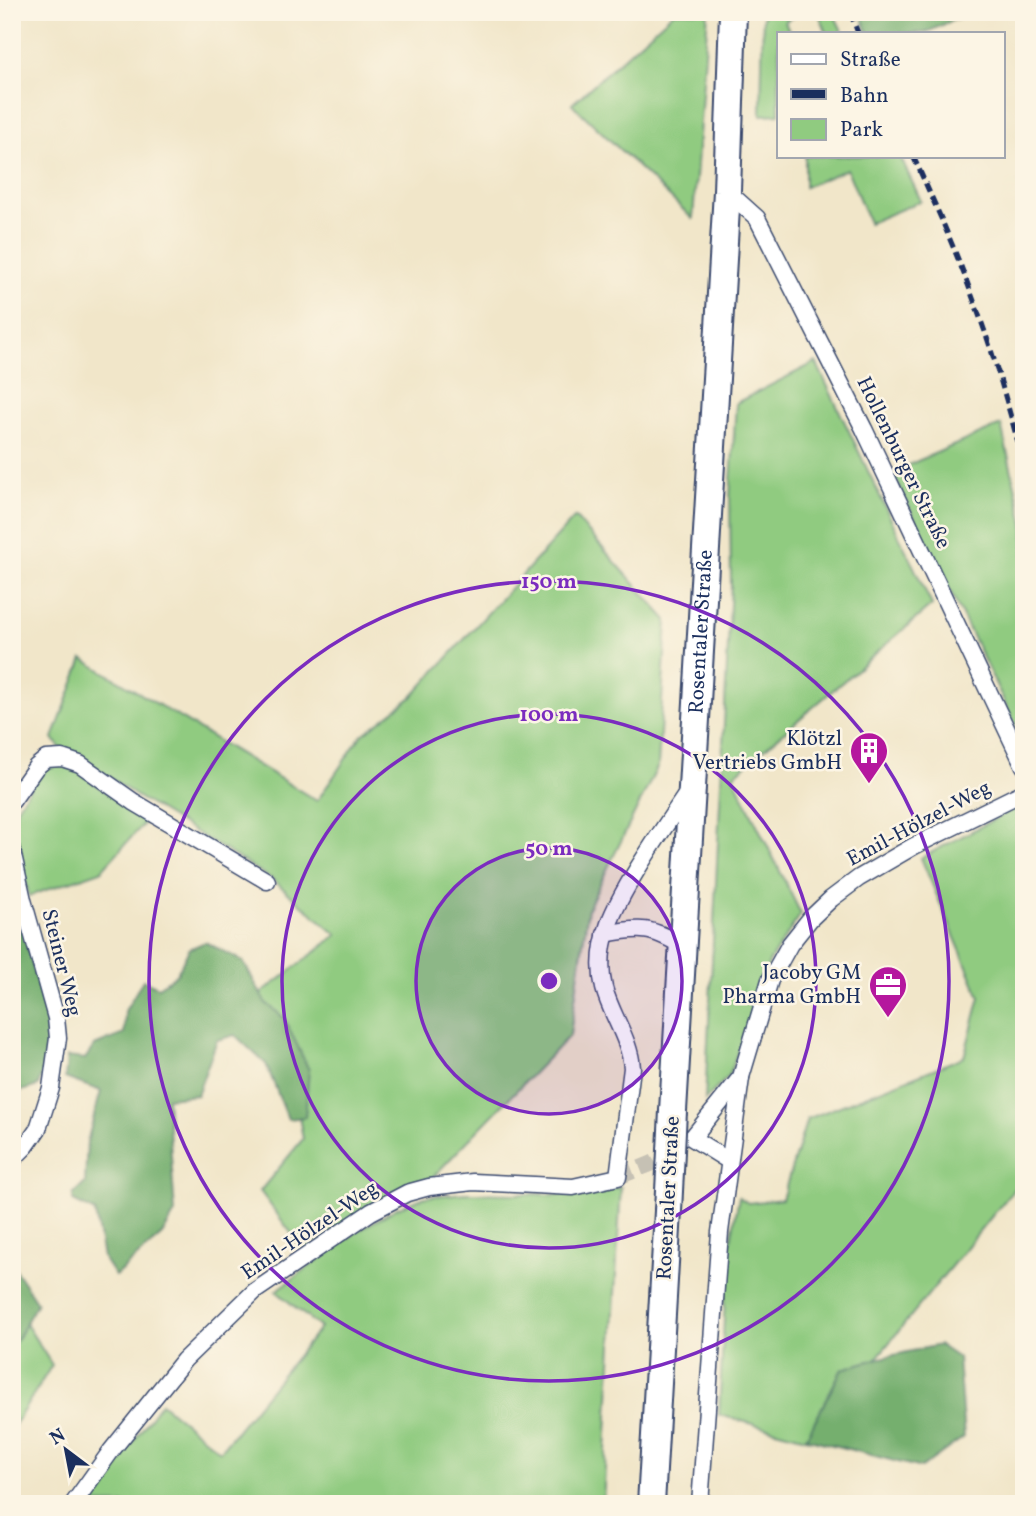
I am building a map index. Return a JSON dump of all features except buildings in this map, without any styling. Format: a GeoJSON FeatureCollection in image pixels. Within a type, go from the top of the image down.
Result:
{"type":"FeatureCollection","features":[{"type":"Feature","properties":{"kind":"main road","name":"Rosentaler Straße"},"geometry":{"type":"LineString","coordinates":[[651,1504],[727,191],[733,12]]}},
{"type":"Feature","properties":{"kind":"street","name":"Hollenburger Straße"},"geometry":{"type":"LineString","coordinates":[[727,191],[757,218],[864,429],[1024,766]]}},
{"type":"Feature","properties":{"kind":"street"},"geometry":{"type":"LineString","coordinates":[[12,801],[36,767],[46,759],[62,758],[80,764],[134,802],[267,881]]}},
{"type":"Feature","properties":{"kind":"street","name":"Emil-Hölzel-Weg"},"geometry":{"type":"LineString","coordinates":[[73,1504],[111,1451],[184,1360],[255,1291],[371,1212],[407,1193],[429,1187],[473,1182],[573,1186],[618,1177],[632,1068],[631,1056],[605,990],[601,970],[605,934],[623,893],[692,786]]}},
{"type":"Feature","properties":{"kind":"street","name":"Emil-Hölzel-Weg"},"geometry":{"type":"LineString","coordinates":[[701,1504],[720,1232],[729,1161],[741,1077],[770,980],[790,944],[810,919],[859,878],[914,846],[1024,792]]}},
{"type":"Feature","properties":{"kind":"street","name":"Steiner Weg"},"geometry":{"type":"LineString","coordinates":[[12,850],[23,900],[57,1018],[58,1038],[51,1088],[38,1129],[12,1160]]}},
{"type":"Feature","properties":{"kind":"street"},"geometry":{"type":"LineString","coordinates":[[605,934],[647,929],[664,935],[683,947]]}},
{"type":"Feature","properties":{"kind":"street","name":"Emil-Hölzel-Weg"},"geometry":{"type":"LineString","coordinates":[[729,1161],[692,1138],[741,1077]]}},
{"type":"Feature","properties":{"kind":"green space"},"geometry":{"type":"Polygon","coordinates":[[[674,12],[708,12],[693,219],[572,104],[674,12]]]}},
{"type":"Feature","properties":{"kind":"green space"},"geometry":{"type":"Polygon","coordinates":[[[763,12],[804,12],[785,21],[790,32],[777,32],[777,114],[761,115],[763,12]]]}},
{"type":"Feature","properties":{"kind":"green space"},"geometry":{"type":"Polygon","coordinates":[[[818,12],[833,12],[843,32],[827,32],[818,12]]]}},
{"type":"Feature","properties":{"kind":"green space"},"geometry":{"type":"Polygon","coordinates":[[[860,12],[971,12],[927,32],[868,32],[860,12]]]}},
{"type":"Feature","properties":{"kind":"green space"},"geometry":{"type":"Polygon","coordinates":[[[805,158],[901,158],[921,201],[869,223],[847,169],[805,187],[805,158]]]}},
{"type":"Feature","properties":{"kind":"green space"},"geometry":{"type":"Polygon","coordinates":[[[816,362],[932,605],[733,776],[801,914],[770,960],[729,1076],[705,1100],[731,585],[730,497],[736,403],[816,362]]]}},
{"type":"Feature","properties":{"kind":"green space"},"geometry":{"type":"Polygon","coordinates":[[[1001,425],[1024,524],[1024,742],[892,472],[1001,425]]]}},
{"type":"Feature","properties":{"kind":"green space"},"geometry":{"type":"Polygon","coordinates":[[[575,517],[667,620],[658,766],[588,908],[570,1035],[431,1179],[303,1249],[260,1191],[303,1139],[290,1064],[254,999],[337,935],[272,879],[138,797],[75,754],[61,749],[53,738],[83,659],[317,801],[361,736],[412,697],[575,517]]]}},
{"type":"Feature","properties":{"kind":"green space"},"geometry":{"type":"Polygon","coordinates":[[[55,764],[77,770],[125,806],[148,819],[101,871],[29,896],[14,831],[16,809],[41,772],[55,764]]]}},
{"type":"Feature","properties":{"kind":"green space"},"geometry":{"type":"Polygon","coordinates":[[[1019,806],[1024,808],[1024,1187],[1014,1189],[876,1359],[842,1369],[806,1438],[719,1415],[727,1261],[739,1197],[748,1203],[782,1199],[807,1119],[964,1057],[980,997],[921,858],[1019,806]]]}},
{"type":"Feature","properties":{"kind":"green space"},"geometry":{"type":"Polygon","coordinates":[[[20,922],[47,1019],[47,1059],[38,1086],[12,1094],[12,929],[20,922]]]}},
{"type":"Feature","properties":{"kind":"green space"},"geometry":{"type":"Polygon","coordinates":[[[205,942],[243,961],[265,1002],[284,1018],[309,1070],[305,1117],[288,1119],[266,1064],[235,1035],[217,1040],[197,1095],[167,1098],[175,1213],[162,1235],[115,1276],[103,1258],[95,1212],[73,1201],[73,1195],[85,1183],[87,1142],[101,1091],[65,1078],[67,1057],[85,1059],[94,1046],[124,1034],[125,1011],[143,980],[158,987],[177,974],[189,949],[205,942]]]}},
{"type":"Feature","properties":{"kind":"green space"},"geometry":{"type":"Polygon","coordinates":[[[621,1187],[603,1504],[88,1504],[161,1403],[220,1451],[320,1328],[276,1291],[355,1233],[397,1208],[425,1197],[465,1193],[578,1195],[621,1187]]]}},
{"type":"Feature","properties":{"kind":"green space"},"geometry":{"type":"Polygon","coordinates":[[[12,1265],[37,1303],[12,1347],[12,1265]]]}},
{"type":"Feature","properties":{"kind":"green space"},"geometry":{"type":"Polygon","coordinates":[[[26,1324],[52,1365],[12,1429],[12,1347],[26,1324]]]}},
{"type":"Feature","properties":{"kind":"green space"},"geometry":{"type":"Polygon","coordinates":[[[939,1345],[958,1358],[964,1437],[921,1468],[806,1438],[842,1369],[939,1345]]]}},
{"type":"Feature","properties":{"kind":"tunnel"},"geometry":{"type":"LineString","coordinates":[[618,1177],[653,1163],[675,1149]]}},
{"type":"Feature","properties":{"kind":"railway"},"geometry":{"type":"LineString","coordinates":[[850,12],[858,32]]}},
{"type":"Feature","properties":{"kind":"railway"},"geometry":{"type":"LineString","coordinates":[[914,158],[948,234],[986,333],[1024,464]]}},
{"type":"Feature","properties":{"kind":"place","name":"Klötzl Vertriebs GmbH"},"geometry":{"type":"Point","coordinates":[869,785]}},
{"type":"Feature","properties":{"kind":"place","name":"Jacoby GM Pharma GmbH"},"geometry":{"type":"Point","coordinates":[888,1019]}}]}
